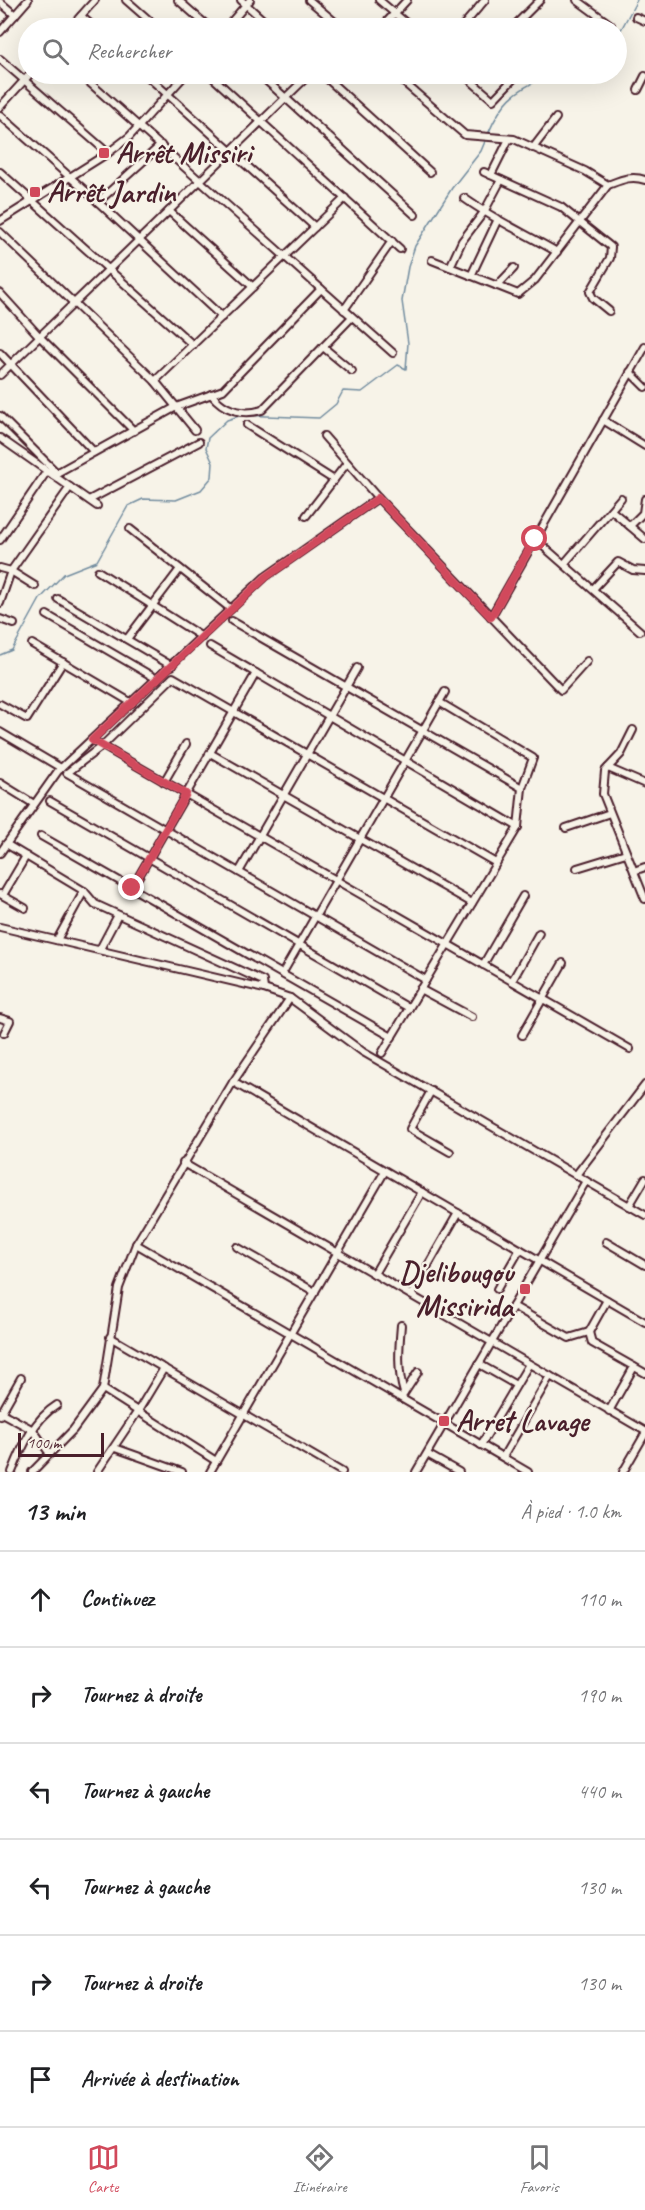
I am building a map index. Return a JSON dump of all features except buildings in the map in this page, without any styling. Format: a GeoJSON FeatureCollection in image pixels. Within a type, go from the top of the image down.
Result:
{"type":"FeatureCollection","features":[{"type":"Feature","properties":{"kind":"street"},"geometry":{"type":"LineString","coordinates":[[0,32],[28,0]]}},
{"type":"Feature","properties":{"kind":"street"},"geometry":{"type":"LineString","coordinates":[[83,18],[81,16],[95,0]]}},
{"type":"Feature","properties":{"kind":"street"},"geometry":{"type":"LineString","coordinates":[[126,0],[147,18]]}},
{"type":"Feature","properties":{"kind":"street"},"geometry":{"type":"LineString","coordinates":[[178,0],[199,18]]}},
{"type":"Feature","properties":{"kind":"street"},"geometry":{"type":"LineString","coordinates":[[309,0],[330,18]]}},
{"type":"Feature","properties":{"kind":"street"},"geometry":{"type":"LineString","coordinates":[[379,0],[399,18]]}},
{"type":"Feature","properties":{"kind":"street"},"geometry":{"type":"LineString","coordinates":[[390,18],[407,0]]}},
{"type":"Feature","properties":{"kind":"street"},"geometry":{"type":"LineString","coordinates":[[470,18],[485,0]]}},
{"type":"Feature","properties":{"kind":"street"},"geometry":{"type":"LineString","coordinates":[[522,18],[540,0]]}},
{"type":"Feature","properties":{"kind":"street"},"geometry":{"type":"LineString","coordinates":[[576,0],[601,18]]}},
{"type":"Feature","properties":{"kind":"street"},"geometry":{"type":"LineString","coordinates":[[0,2],[15,15]]}},
{"type":"Feature","properties":{"kind":"street"},"geometry":{"type":"LineString","coordinates":[[234,18],[246,2],[262,18]]}},
{"type":"Feature","properties":{"kind":"street"},"geometry":{"type":"LineString","coordinates":[[636,17],[645,21]]}},
{"type":"Feature","properties":{"kind":"street"},"geometry":{"type":"LineString","coordinates":[[0,58],[18,74]]}},
{"type":"Feature","properties":{"kind":"street"},"geometry":{"type":"LineString","coordinates":[[638,90],[645,76]]}},
{"type":"Feature","properties":{"kind":"street"},"geometry":{"type":"LineString","coordinates":[[0,107],[20,84]]}},
{"type":"Feature","properties":{"kind":"street"},"geometry":{"type":"LineString","coordinates":[[29,84],[108,153]]}},
{"type":"Feature","properties":{"kind":"street"},"geometry":{"type":"LineString","coordinates":[[91,84],[393,353]]}},
{"type":"Feature","properties":{"kind":"street"},"geometry":{"type":"LineString","coordinates":[[157,84],[315,227]]}},
{"type":"Feature","properties":{"kind":"street"},"geometry":{"type":"LineString","coordinates":[[0,221],[108,153],[129,137],[176,84]]}},
{"type":"Feature","properties":{"kind":"street"},"geometry":{"type":"LineString","coordinates":[[220,84],[400,249]]}},
{"type":"Feature","properties":{"kind":"street"},"geometry":{"type":"LineString","coordinates":[[271,84],[415,215]]}},
{"type":"Feature","properties":{"kind":"street"},"geometry":{"type":"LineString","coordinates":[[0,375],[299,84]]}},
{"type":"Feature","properties":{"kind":"street"},"geometry":{"type":"LineString","coordinates":[[333,84],[430,172]]}},
{"type":"Feature","properties":{"kind":"street"},"geometry":{"type":"LineString","coordinates":[[405,84],[465,135],[514,139],[585,171],[608,185]]}},
{"type":"Feature","properties":{"kind":"street"},"geometry":{"type":"LineString","coordinates":[[476,84],[493,100],[508,84]]}},
{"type":"Feature","properties":{"kind":"street"},"geometry":{"type":"LineString","coordinates":[[0,115],[222,317]]}},
{"type":"Feature","properties":{"kind":"street"},"geometry":{"type":"LineString","coordinates":[[533,148],[556,118]]}},
{"type":"Feature","properties":{"kind":"street"},"geometry":{"type":"LineString","coordinates":[[491,175],[509,139]]}},
{"type":"Feature","properties":{"kind":"street"},"geometry":{"type":"LineString","coordinates":[[98,202],[161,145]]}},
{"type":"Feature","properties":{"kind":"street"},"geometry":{"type":"LineString","coordinates":[[0,172],[193,345]]}},
{"type":"Feature","properties":{"kind":"street"},"geometry":{"type":"LineString","coordinates":[[484,172],[561,207],[611,247],[610,258],[590,292],[592,298],[609,311]]}},
{"type":"Feature","properties":{"kind":"street"},"geometry":{"type":"LineString","coordinates":[[432,260],[518,294],[522,293],[535,280],[608,185],[626,178],[634,177],[645,180]]}},
{"type":"Feature","properties":{"kind":"street"},"geometry":{"type":"LineString","coordinates":[[450,267],[462,241],[484,213],[501,180]]}},
{"type":"Feature","properties":{"kind":"street"},"geometry":{"type":"LineString","coordinates":[[155,381],[345,198]]}},
{"type":"Feature","properties":{"kind":"street"},"geometry":{"type":"LineString","coordinates":[[464,198],[484,213],[557,252]]}},
{"type":"Feature","properties":{"kind":"street"},"geometry":{"type":"LineString","coordinates":[[169,211],[253,287]]}},
{"type":"Feature","properties":{"kind":"street"},"geometry":{"type":"LineString","coordinates":[[471,276],[498,219]]}},
{"type":"Feature","properties":{"kind":"street"},"geometry":{"type":"LineString","coordinates":[[0,232],[155,381],[195,430]]}},
{"type":"Feature","properties":{"kind":"street"},"geometry":{"type":"LineString","coordinates":[[344,310],[392,241]]}},
{"type":"Feature","properties":{"kind":"street"},"geometry":{"type":"LineString","coordinates":[[497,286],[514,268]]}},
{"type":"Feature","properties":{"kind":"street"},"geometry":{"type":"LineString","coordinates":[[0,540],[52,473],[176,407],[223,390],[321,289]]}},
{"type":"Feature","properties":{"kind":"street"},"geometry":{"type":"LineString","coordinates":[[0,292],[40,337],[134,431]]}},
{"type":"Feature","properties":{"kind":"street"},"geometry":{"type":"LineString","coordinates":[[211,394],[227,409],[254,412],[262,410],[352,317]]}},
{"type":"Feature","properties":{"kind":"street"},"geometry":{"type":"LineString","coordinates":[[323,346],[352,371]]}},
{"type":"Feature","properties":{"kind":"street"},"geometry":{"type":"LineString","coordinates":[[491,617],[645,347]]}},
{"type":"Feature","properties":{"kind":"street"},"geometry":{"type":"LineString","coordinates":[[0,353],[94,452]]}},
{"type":"Feature","properties":{"kind":"street"},"geometry":{"type":"LineString","coordinates":[[630,372],[645,387]]}},
{"type":"Feature","properties":{"kind":"street"},"geometry":{"type":"LineString","coordinates":[[0,416],[52,473]]}},
{"type":"Feature","properties":{"kind":"street"},"geometry":{"type":"LineString","coordinates":[[603,420],[645,446]]}},
{"type":"Feature","properties":{"kind":"street"},"geometry":{"type":"LineString","coordinates":[[248,425],[334,480]]}},
{"type":"Feature","properties":{"kind":"street"},"geometry":{"type":"LineString","coordinates":[[324,436],[378,498],[561,690],[587,661]]}},
{"type":"Feature","properties":{"kind":"street"},"geometry":{"type":"LineString","coordinates":[[0,449],[3,440],[98,506]]}},
{"type":"Feature","properties":{"kind":"street"},"geometry":{"type":"LineString","coordinates":[[89,500],[199,442]]}},
{"type":"Feature","properties":{"kind":"street"},"geometry":{"type":"LineString","coordinates":[[306,516],[347,463]]}},
{"type":"Feature","properties":{"kind":"street"},"geometry":{"type":"LineString","coordinates":[[0,603],[11,571],[70,487]]}},
{"type":"Feature","properties":{"kind":"street"},"geometry":{"type":"LineString","coordinates":[[0,854],[62,768],[266,577],[378,498]]}},
{"type":"Feature","properties":{"kind":"street"},"geometry":{"type":"LineString","coordinates":[[564,564],[621,498]]}},
{"type":"Feature","properties":{"kind":"street"},"geometry":{"type":"LineString","coordinates":[[630,526],[644,513],[645,499]]}},
{"type":"Feature","properties":{"kind":"street"},"geometry":{"type":"LineString","coordinates":[[611,510],[645,539]]}},
{"type":"Feature","properties":{"kind":"street"},"geometry":{"type":"LineString","coordinates":[[130,529],[231,609]]}},
{"type":"Feature","properties":{"kind":"street"},"geometry":{"type":"LineString","coordinates":[[535,539],[640,631]]}},
{"type":"Feature","properties":{"kind":"street"},"geometry":{"type":"LineString","coordinates":[[593,589],[618,562],[633,570],[645,572]]}},
{"type":"Feature","properties":{"kind":"street"},"geometry":{"type":"LineString","coordinates":[[0,568],[11,571],[35,586]]}},
{"type":"Feature","properties":{"kind":"street"},"geometry":{"type":"LineString","coordinates":[[127,639],[180,569]]}},
{"type":"Feature","properties":{"kind":"street"},"geometry":{"type":"LineString","coordinates":[[98,571],[202,637]]}},
{"type":"Feature","properties":{"kind":"street"},"geometry":{"type":"LineString","coordinates":[[58,599],[172,666]]}},
{"type":"Feature","properties":{"kind":"street"},"geometry":{"type":"LineString","coordinates":[[47,615],[157,679]]}},
{"type":"Feature","properties":{"kind":"street"},"geometry":{"type":"LineString","coordinates":[[0,619],[14,624]]}},
{"type":"Feature","properties":{"kind":"street"},"geometry":{"type":"LineString","coordinates":[[232,621],[522,788]]}},
{"type":"Feature","properties":{"kind":"street"},"geometry":{"type":"LineString","coordinates":[[32,644],[132,703]]}},
{"type":"Feature","properties":{"kind":"street"},"geometry":{"type":"LineString","coordinates":[[210,646],[518,827]]}},
{"type":"Feature","properties":{"kind":"street"},"geometry":{"type":"LineString","coordinates":[[0,704],[27,719],[63,662]]}},
{"type":"Feature","properties":{"kind":"street"},"geometry":{"type":"LineString","coordinates":[[239,872],[357,668]]}},
{"type":"Feature","properties":{"kind":"street"},"geometry":{"type":"LineString","coordinates":[[132,888],[256,673]]}},
{"type":"Feature","properties":{"kind":"street"},"geometry":{"type":"LineString","coordinates":[[426,980],[67,773],[102,746],[173,677],[496,863]]}},
{"type":"Feature","properties":{"kind":"street"},"geometry":{"type":"LineString","coordinates":[[282,974],[445,692]]}},
{"type":"Feature","properties":{"kind":"street"},"geometry":{"type":"LineString","coordinates":[[382,1053],[518,827],[522,788],[532,758],[439,702]]}},
{"type":"Feature","properties":{"kind":"street"},"geometry":{"type":"LineString","coordinates":[[633,730],[621,754],[605,771],[603,794],[645,900]]}},
{"type":"Feature","properties":{"kind":"street"},"geometry":{"type":"LineString","coordinates":[[0,732],[62,768]]}},
{"type":"Feature","properties":{"kind":"street"},"geometry":{"type":"LineString","coordinates":[[92,740],[630,1049]]}},
{"type":"Feature","properties":{"kind":"street"},"geometry":{"type":"LineString","coordinates":[[164,782],[186,744]]}},
{"type":"Feature","properties":{"kind":"street"},"geometry":{"type":"LineString","coordinates":[[210,753],[472,903]]}},
{"type":"Feature","properties":{"kind":"street"},"geometry":{"type":"LineString","coordinates":[[608,768],[645,784]]}},
{"type":"Feature","properties":{"kind":"street"},"geometry":{"type":"LineString","coordinates":[[0,783],[34,804]]}},
{"type":"Feature","properties":{"kind":"street"},"geometry":{"type":"LineString","coordinates":[[50,801],[409,1008]]}},
{"type":"Feature","properties":{"kind":"street"},"geometry":{"type":"LineString","coordinates":[[566,828],[610,813]]}},
{"type":"Feature","properties":{"kind":"street"},"geometry":{"type":"LineString","coordinates":[[41,836],[392,1037]]}},
{"type":"Feature","properties":{"kind":"street"},"geometry":{"type":"LineString","coordinates":[[6,843],[84,891],[95,904],[263,981],[264,989]]}},
{"type":"Feature","properties":{"kind":"street"},"geometry":{"type":"LineString","coordinates":[[577,868],[626,853]]}},
{"type":"Feature","properties":{"kind":"street"},"geometry":{"type":"LineString","coordinates":[[25,908],[1,895],[26,856]]}},
{"type":"Feature","properties":{"kind":"street"},"geometry":{"type":"LineString","coordinates":[[634,871],[645,867]]}},
{"type":"Feature","properties":{"kind":"street"},"geometry":{"type":"LineString","coordinates":[[57,940],[84,891]]}},
{"type":"Feature","properties":{"kind":"street"},"geometry":{"type":"LineString","coordinates":[[483,965],[523,896]]}},
{"type":"Feature","properties":{"kind":"street"},"geometry":{"type":"LineString","coordinates":[[99,949],[118,915]]}},
{"type":"Feature","properties":{"kind":"street"},"geometry":{"type":"LineString","coordinates":[[0,927],[264,989],[290,998],[363,1052],[645,1215]]}},
{"type":"Feature","properties":{"kind":"street"},"geometry":{"type":"LineString","coordinates":[[512,981],[539,933]]}},
{"type":"Feature","properties":{"kind":"street"},"geometry":{"type":"LineString","coordinates":[[522,1035],[563,963]]}},
{"type":"Feature","properties":{"kind":"street"},"geometry":{"type":"LineString","coordinates":[[420,989],[472,1017]]}},
{"type":"Feature","properties":{"kind":"street"},"geometry":{"type":"LineString","coordinates":[[32,1472],[73,1430],[103,1389],[119,1288],[136,1245],[232,1082],[290,998]]}},
{"type":"Feature","properties":{"kind":"street"},"geometry":{"type":"LineString","coordinates":[[0,1018],[10,1021],[4,1033]]}},
{"type":"Feature","properties":{"kind":"street"},"geometry":{"type":"LineString","coordinates":[[232,1082],[645,1322]]}},
{"type":"Feature","properties":{"kind":"street"},"geometry":{"type":"LineString","coordinates":[[576,1175],[645,1085]]}},
{"type":"Feature","properties":{"kind":"street"},"geometry":{"type":"LineString","coordinates":[[431,1091],[410,1129],[450,1152]]}},
{"type":"Feature","properties":{"kind":"street"},"geometry":{"type":"LineString","coordinates":[[639,1094],[645,1099]]}},
{"type":"Feature","properties":{"kind":"street"},"geometry":{"type":"LineString","coordinates":[[183,1163],[645,1433],[623,1472]]}},
{"type":"Feature","properties":{"kind":"street"},"geometry":{"type":"LineString","coordinates":[[210,1472],[385,1171]]}},
{"type":"Feature","properties":{"kind":"street"},"geometry":{"type":"LineString","coordinates":[[629,1206],[645,1179]]}},
{"type":"Feature","properties":{"kind":"street"},"geometry":{"type":"LineString","coordinates":[[416,1472],[586,1181]]}},
{"type":"Feature","properties":{"kind":"street"},"geometry":{"type":"LineString","coordinates":[[374,1274],[422,1192]]}},
{"type":"Feature","properties":{"kind":"street"},"geometry":{"type":"LineString","coordinates":[[411,1295],[458,1214]]}},
{"type":"Feature","properties":{"kind":"street"},"geometry":{"type":"LineString","coordinates":[[606,1242],[645,1265]]}},
{"type":"Feature","properties":{"kind":"street"},"geometry":{"type":"LineString","coordinates":[[136,1245],[403,1396],[445,1424],[525,1471]]}},
{"type":"Feature","properties":{"kind":"street"},"geometry":{"type":"LineString","coordinates":[[237,1247],[315,1292]]}},
{"type":"Feature","properties":{"kind":"street"},"geometry":{"type":"LineString","coordinates":[[496,1289],[520,1249]]}},
{"type":"Feature","properties":{"kind":"street"},"geometry":{"type":"LineString","coordinates":[[513,1306],[569,1338],[589,1332],[607,1300]]}},
{"type":"Feature","properties":{"kind":"street"},"geometry":{"type":"LineString","coordinates":[[401,1325],[398,1354],[403,1396]]}},
{"type":"Feature","properties":{"kind":"street"},"geometry":{"type":"LineString","coordinates":[[589,1332],[592,1343],[645,1373]]}},
{"type":"Feature","properties":{"kind":"street"},"geometry":{"type":"LineString","coordinates":[[110,1337],[342,1472]]}},
{"type":"Feature","properties":{"kind":"street"},"geometry":{"type":"LineString","coordinates":[[479,1364],[516,1385]]}},
{"type":"Feature","properties":{"kind":"street"},"geometry":{"type":"LineString","coordinates":[[482,1445],[529,1364]]}},
{"type":"Feature","properties":{"kind":"street"},"geometry":{"type":"LineString","coordinates":[[609,1411],[634,1367]]}},
{"type":"Feature","properties":{"kind":"street"},"geometry":{"type":"LineString","coordinates":[[97,1472],[115,1448],[164,1368]]}},
{"type":"Feature","properties":{"kind":"street"},"geometry":{"type":"LineString","coordinates":[[403,1396],[418,1372]]}},
{"type":"Feature","properties":{"kind":"street"},"geometry":{"type":"LineString","coordinates":[[503,1457],[550,1376]]}},
{"type":"Feature","properties":{"kind":"street"},"geometry":{"type":"LineString","coordinates":[[21,1378],[0,1414],[33,1430],[50,1454]]}},
{"type":"Feature","properties":{"kind":"street"},"geometry":{"type":"LineString","coordinates":[[103,1389],[216,1461]]}},
{"type":"Feature","properties":{"kind":"street"},"geometry":{"type":"LineString","coordinates":[[12,1472],[33,1430],[44,1414],[57,1405]]}},
{"type":"Feature","properties":{"kind":"street"},"geometry":{"type":"LineString","coordinates":[[115,1448],[182,1472]]}},
{"type":"Feature","properties":{"kind":"street"},"geometry":{"type":"LineString","coordinates":[[427,1454],[459,1472]]}},
{"type":"Feature","properties":{"kind":"waterway"},"geometry":{"type":"LineString","coordinates":[[627,19],[637,0]]}},
{"type":"Feature","properties":{"kind":"waterway"},"geometry":{"type":"LineString","coordinates":[[488,134],[505,104],[511,97],[531,84]]}},
{"type":"Feature","properties":{"kind":"waterway"},"geometry":{"type":"LineString","coordinates":[[0,655],[12,650],[40,599],[64,574],[97,561],[128,506],[143,499],[176,500],[201,490],[212,477],[213,463],[206,448],[208,438],[227,420],[242,415],[319,418],[336,404],[343,391],[362,392],[398,365],[406,369],[408,343],[402,301],[408,267],[415,246],[452,188],[481,151],[486,139]]}},
{"type":"Feature","properties":{"kind":"place","name":"Arrêt Missiri"},"geometry":{"type":"Point","coordinates":[104,153]}},
{"type":"Feature","properties":{"kind":"place","name":"Arrêt Jardin"},"geometry":{"type":"Point","coordinates":[35,192]}},
{"type":"Feature","properties":{"kind":"place","name":"Djelibougou Missirida"},"geometry":{"type":"Point","coordinates":[525,1289]}},
{"type":"Feature","properties":{"kind":"place","name":"Arret Lavage"},"geometry":{"type":"Point","coordinates":[444,1421]}},
{"type":"Feature","properties":{"kind":"route"},"geometry":{"type":"LineString","coordinates":[[132,888],[186,794],[92,740],[266,577],[378,498],[491,617],[535,539]]}}]}
